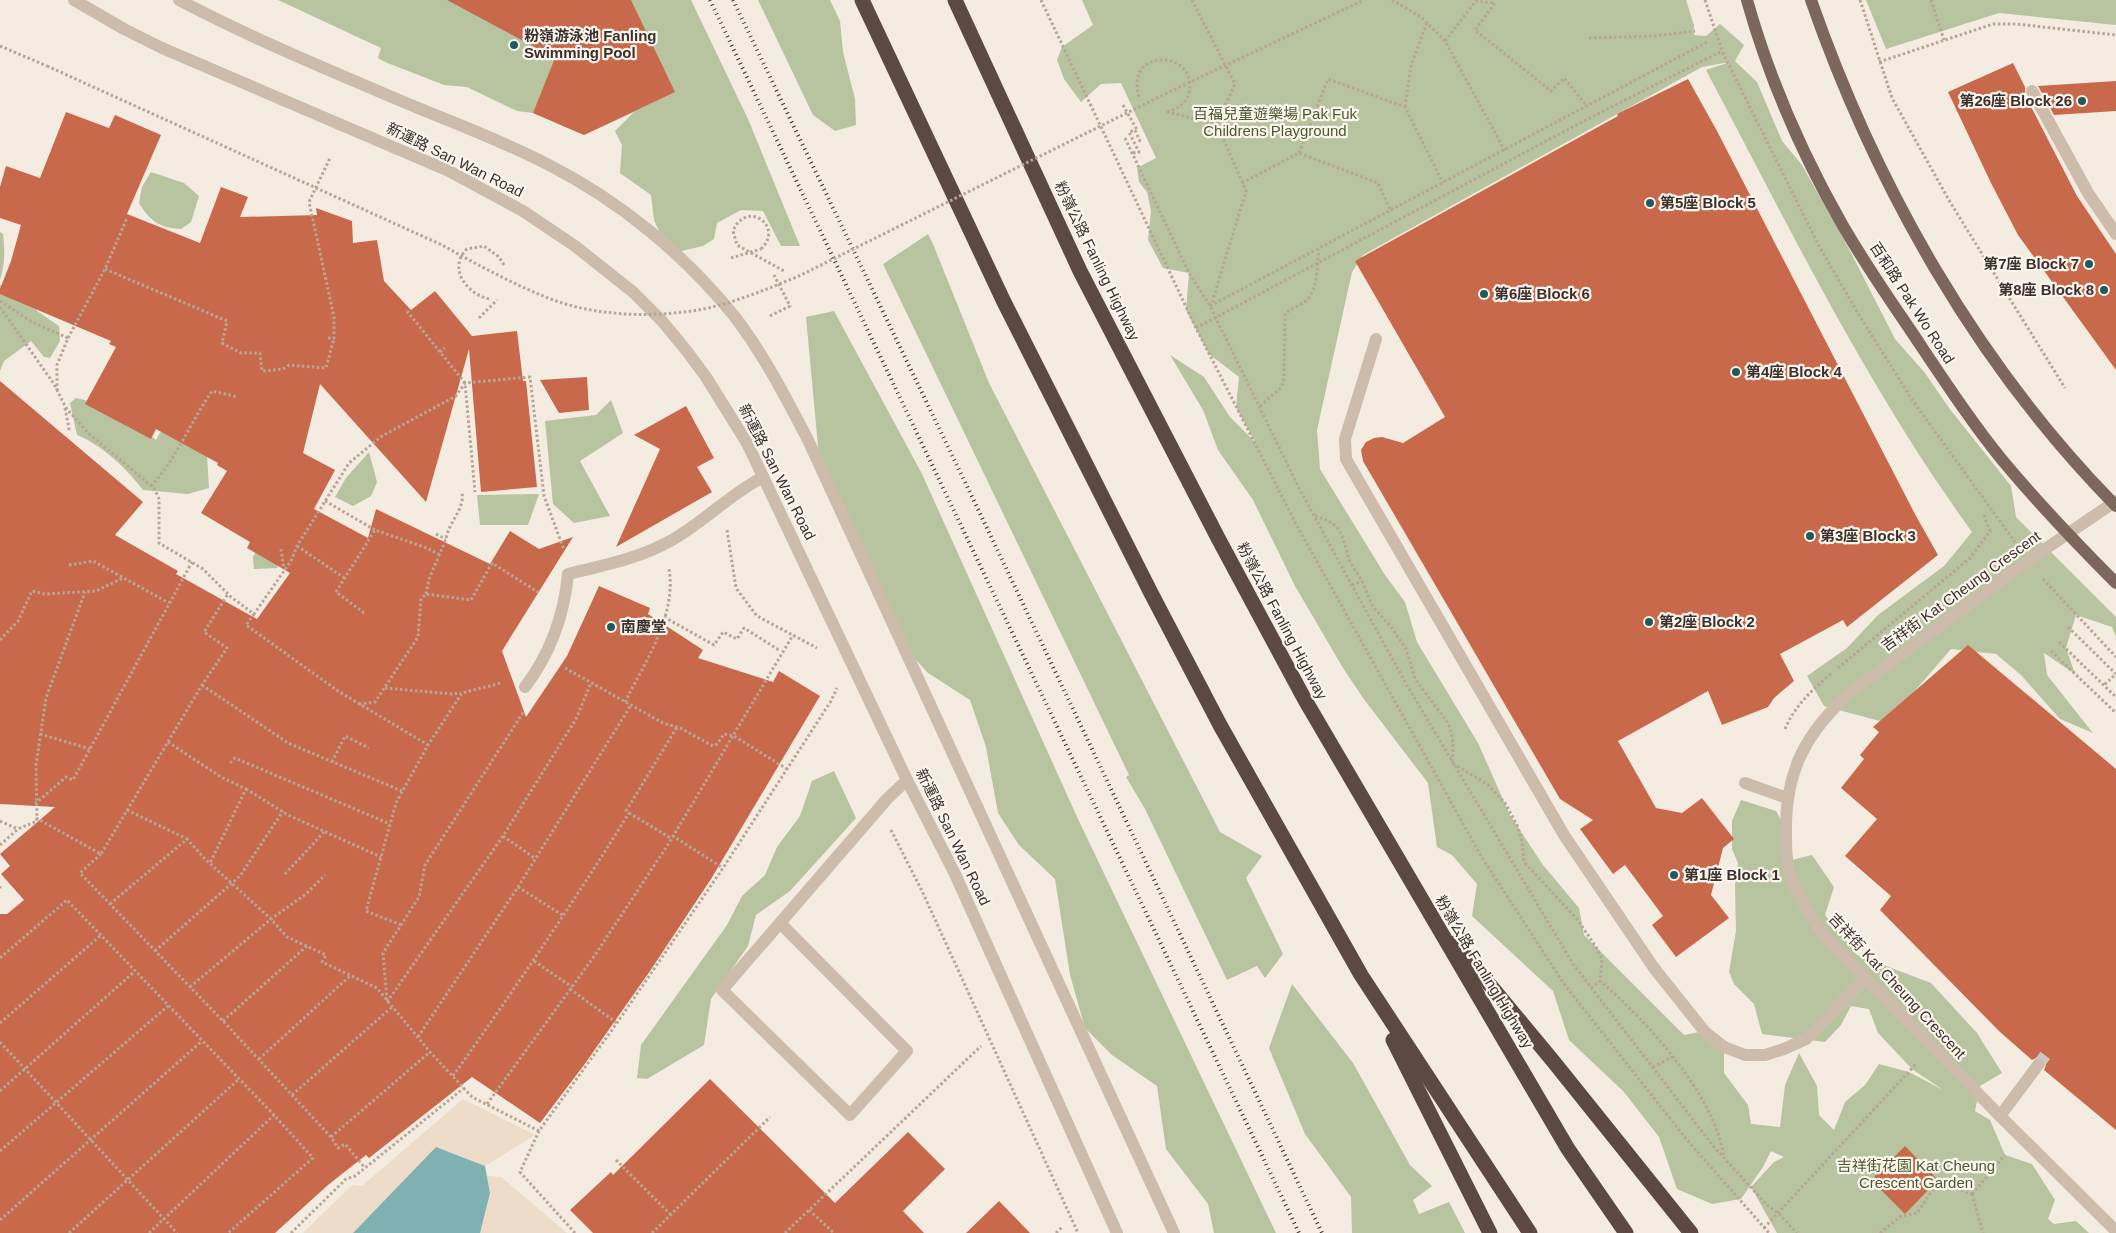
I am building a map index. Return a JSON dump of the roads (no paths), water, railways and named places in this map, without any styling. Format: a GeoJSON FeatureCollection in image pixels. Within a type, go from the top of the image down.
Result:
{"type":"FeatureCollection","features":[{"type":"Feature","properties":{"kind":"highway"},"geometry":{"type":"LineString","coordinates":[[862,0],[1004,302],[1151,593],[1220,725],[1360,975],[1490,1233]]}},
{"type":"Feature","properties":{"kind":"highway","name":"粉嶺公路 Fanling Highway"},"geometry":{"type":"LineString","coordinates":[[955,0],[1080,271],[1214,530],[1305,700],[1568,1149],[1626,1233]]}},
{"type":"Feature","properties":{"kind":"highway"},"geometry":{"type":"LineString","coordinates":[[1425,907],[1692,1233]]}},
{"type":"Feature","properties":{"kind":"highway"},"geometry":{"type":"LineString","coordinates":[[1360,975],[1530,1233]]}},
{"type":"Feature","properties":{"kind":"main road","name":"百和路 Pak Wo Road"},"geometry":{"type":"LineString","coordinates":[[1748,0],[1768,64],[1814,172],[1844,227],[1876,279],[1964,409],[2003,460],[2066,534],[2116,583]]}},
{"type":"Feature","properties":{"kind":"main road"},"geometry":{"type":"LineString","coordinates":[[1811,0],[1831,57],[1878,162],[1963,314],[2005,375],[2057,442],[2115,503]]}},
{"type":"Feature","properties":{"kind":"street","name":"新運路 San Wan Road"},"geometry":{"type":"LineString","coordinates":[[74,0],[124,29],[162,48],[449,172],[523,211],[575,246],[633,292],[662,321],[686,350],[747,443],[907,780],[955,874],[1117,1233]]}},
{"type":"Feature","properties":{"kind":"street","name":"新運路 San Wan Road"},"geometry":{"type":"LineString","coordinates":[[180,0],[264,42],[517,150],[575,180],[613,204],[661,241],[708,287],[735,318],[761,355],[808,440],[1174,1233]]}},
{"type":"Feature","properties":{"kind":"street"},"geometry":{"type":"LineString","coordinates":[[2032,92],[2088,193],[2116,234]]}},
{"type":"Feature","properties":{"kind":"street"},"geometry":{"type":"LineString","coordinates":[[1376,339],[1345,439],[1346,459],[1564,835],[1654,968],[1705,1032],[1724,1046],[1745,1055],[1764,1055],[1784,1049],[1806,1039],[1865,979]]}},
{"type":"Feature","properties":{"kind":"street"},"geometry":{"type":"LineString","coordinates":[[528,684],[543,661],[557,631],[568,574],[633,559],[665,544],[745,486],[763,477]]}},
{"type":"Feature","properties":{"kind":"street","name":"吉祥街 Kat Cheung Crescent"},"geometry":{"type":"LineString","coordinates":[[2115,503],[2029,560],[1836,705],[1822,719],[1802,751],[1787,798],[1786,850],[1790,875],[1799,896],[1810,917],[1825,937],[2000,1116],[2116,1231]]}},
{"type":"Feature","properties":{"kind":"street"},"geometry":{"type":"LineString","coordinates":[[780,923],[907,1051],[850,1115],[722,990],[780,923],[880,808],[907,780]]}},
{"type":"Feature","properties":{"kind":"street"},"geometry":{"type":"LineString","coordinates":[[1745,783],[1787,798]]}},
{"type":"Feature","properties":{"kind":"street"},"geometry":{"type":"LineString","coordinates":[[2000,1116],[2038,1065]]}},
{"type":"Feature","properties":{"kind":"water"},"geometry":{"type":"Polygon","coordinates":[[[436,1147],[485,1166],[490,1193],[480,1233],[353,1233],[436,1147]]]}},
{"type":"Feature","properties":{"kind":"tunnel"},"geometry":{"type":"LineString","coordinates":[[2038,1065],[2047,1053]]}},
{"type":"Feature","properties":{"kind":"railway"},"geometry":{"type":"LineString","coordinates":[[710,0],[1299,1233]]}},
{"type":"Feature","properties":{"kind":"railway"},"geometry":{"type":"LineString","coordinates":[[733,0],[976,505],[1322,1233]]}},
{"type":"Feature","properties":{"kind":"place","name":"粉嶺游泳池 Fanling Swimming Pool"},"geometry":{"type":"Point","coordinates":[514,45]}},
{"type":"Feature","properties":{"kind":"place","name":"第26座 Block 26"},"geometry":{"type":"Point","coordinates":[2082,101]}},
{"type":"Feature","properties":{"kind":"place","name":"第5座 Block 5"},"geometry":{"type":"Point","coordinates":[1650,203]}},
{"type":"Feature","properties":{"kind":"place","name":"第7座 Block 7"},"geometry":{"type":"Point","coordinates":[2089,264]}},
{"type":"Feature","properties":{"kind":"place","name":"第8座 Block 8"},"geometry":{"type":"Point","coordinates":[2104,290]}},
{"type":"Feature","properties":{"kind":"place","name":"第6座 Block 6"},"geometry":{"type":"Point","coordinates":[1484,294]}},
{"type":"Feature","properties":{"kind":"place","name":"第4座 Block 4"},"geometry":{"type":"Point","coordinates":[1736,372]}},
{"type":"Feature","properties":{"kind":"place","name":"第3座 Block 3"},"geometry":{"type":"Point","coordinates":[1810,536]}},
{"type":"Feature","properties":{"kind":"place","name":"第2座 Block 2"},"geometry":{"type":"Point","coordinates":[1649,622]}},
{"type":"Feature","properties":{"kind":"place","name":"南慶堂"},"geometry":{"type":"Point","coordinates":[611,627]}},
{"type":"Feature","properties":{"kind":"place","name":"第1座 Block 1"},"geometry":{"type":"Point","coordinates":[1674,875]}},
{"type":"Feature","properties":{"kind":"park label","name":"百福兒童遊樂場 Pak Fuk Childrens Playground"},"geometry":{"type":"Point","coordinates":[1275,122]}},
{"type":"Feature","properties":{"kind":"park label","name":"吉祥街花園 Kat Cheung Crescent Garden"},"geometry":{"type":"Point","coordinates":[1916,1174]}}]}
